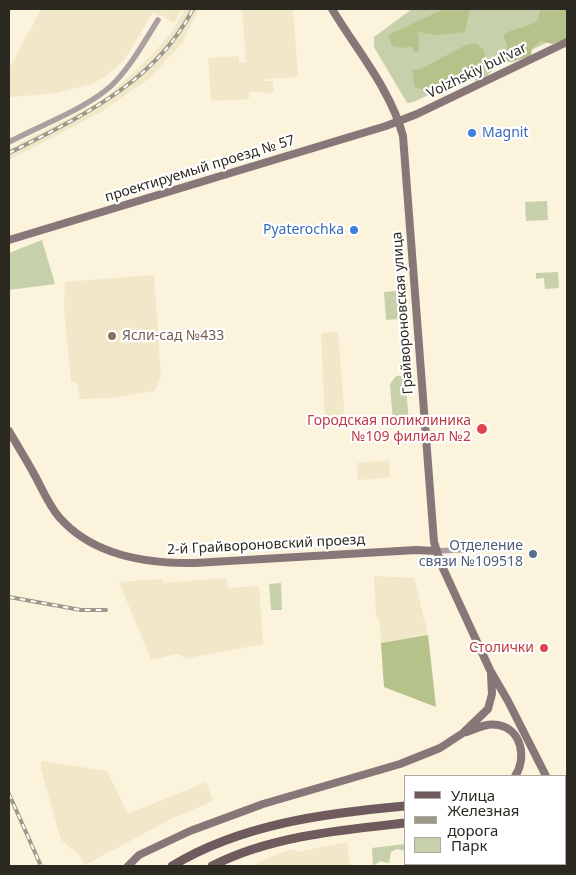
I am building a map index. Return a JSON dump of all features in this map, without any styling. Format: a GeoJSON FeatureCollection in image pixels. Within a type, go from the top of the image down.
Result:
{"type":"FeatureCollection","features":[{"type":"Feature","properties":{"kind":"main road","name":"Грайвороновская улица"},"geometry":{"type":"LineString","coordinates":[[332,9],[370,67],[398,122],[402,136],[430,508],[436,551],[490,670]]}},
{"type":"Feature","properties":{"kind":"main road","name":"Volzhskiy bul'var"},"geometry":{"type":"LineString","coordinates":[[398,122],[567,42]]}},
{"type":"Feature","properties":{"kind":"main road","name":"проектируемый проезд № 57"},"geometry":{"type":"LineString","coordinates":[[9,240],[398,122]]}},
{"type":"Feature","properties":{"kind":"main road","name":"2-й Грайвороновский проезд"},"geometry":{"type":"LineString","coordinates":[[9,431],[59,517],[77,534],[94,544],[131,558],[166,564],[416,550],[436,551]]}},
{"type":"Feature","properties":{"kind":"main road"},"geometry":{"type":"LineString","coordinates":[[128,866],[139,855],[158,844],[190,831],[263,804],[400,764],[440,748],[463,733],[488,709],[492,694],[490,670]]}},
{"type":"Feature","properties":{"kind":"main road"},"geometry":{"type":"LineString","coordinates":[[490,670],[545,775]]}},
{"type":"Feature","properties":{"kind":"main road"},"geometry":{"type":"LineString","coordinates":[[463,733],[492,725],[507,729],[518,741],[521,748],[522,765],[516,775]]}},
{"type":"Feature","properties":{"kind":"main road"},"geometry":{"type":"LineString","coordinates":[[172,866],[215,845],[267,828],[327,814],[404,806]]}},
{"type":"Feature","properties":{"kind":"main road"},"geometry":{"type":"LineString","coordinates":[[212,866],[248,852],[315,835],[404,823]]}},
{"type":"Feature","properties":{"kind":"street"},"geometry":{"type":"LineString","coordinates":[[9,142],[71,110],[111,86],[133,58],[158,20]]}},
{"type":"Feature","properties":{"kind":"street"},"geometry":{"type":"LineString","coordinates":[[436,551],[516,547]]}},
{"type":"Feature","properties":{"kind":"shaded area"},"geometry":{"type":"Polygon","coordinates":[[[41,9],[182,9],[174,23],[161,15],[153,13],[124,60],[105,77],[92,84],[56,93],[9,97],[9,69],[41,9]]]}},
{"type":"Feature","properties":{"kind":"shaded area"},"geometry":{"type":"Polygon","coordinates":[[[185,9],[199,9],[182,43],[150,78],[101,112],[9,160],[9,149],[103,100],[147,60],[170,34],[185,9]]]}},
{"type":"Feature","properties":{"kind":"shaded area"},"geometry":{"type":"Polygon","coordinates":[[[242,9],[293,9],[298,77],[264,79],[265,81],[273,81],[274,93],[249,92],[249,99],[211,101],[208,58],[238,56],[239,63],[246,62],[242,9]]]}},
{"type":"Feature","properties":{"kind":"shaded area","name":"Ясли-сад №433"},"geometry":{"type":"Polygon","coordinates":[[[154,275],[161,378],[154,391],[109,398],[80,399],[77,382],[71,382],[64,309],[65,282],[154,275]]]}},
{"type":"Feature","properties":{"kind":"shaded area"},"geometry":{"type":"Polygon","coordinates":[[[338,332],[345,419],[325,421],[321,333],[338,332]]]}},
{"type":"Feature","properties":{"kind":"shaded area"},"geometry":{"type":"Polygon","coordinates":[[[389,460],[390,477],[358,480],[357,463],[389,460]]]}},
{"type":"Feature","properties":{"kind":"shaded area"},"geometry":{"type":"Polygon","coordinates":[[[374,576],[414,578],[428,635],[381,643],[380,622],[376,615],[374,576]]]}},
{"type":"Feature","properties":{"kind":"shaded area"},"geometry":{"type":"Polygon","coordinates":[[[227,578],[228,588],[259,586],[263,644],[183,659],[183,656],[177,654],[151,660],[119,582],[162,579],[163,583],[227,578]]]}},
{"type":"Feature","properties":{"kind":"shaded area"},"geometry":{"type":"Polygon","coordinates":[[[42,761],[107,771],[128,814],[206,782],[213,801],[171,819],[85,865],[79,855],[61,840],[41,769],[42,761]]]}},
{"type":"Feature","properties":{"kind":"shaded area"},"geometry":{"type":"Polygon","coordinates":[[[347,842],[350,866],[254,866],[267,858],[293,849],[298,852],[347,842]]]}},
{"type":"Feature","properties":{"kind":"green space"},"geometry":{"type":"Polygon","coordinates":[[[412,9],[567,9],[567,33],[496,67],[486,77],[475,81],[472,75],[407,103],[374,47],[374,37],[412,9]]]}},
{"type":"Feature","properties":{"kind":"green space"},"geometry":{"type":"Polygon","coordinates":[[[444,9],[470,9],[465,32],[438,35],[418,32],[419,51],[415,52],[411,46],[404,48],[392,46],[388,35],[444,9]]]}},
{"type":"Feature","properties":{"kind":"green space"},"geometry":{"type":"Polygon","coordinates":[[[541,9],[567,9],[567,39],[552,44],[541,41],[532,48],[531,56],[512,62],[505,61],[507,44],[503,35],[537,21],[541,9]]]}},
{"type":"Feature","properties":{"kind":"green space"},"geometry":{"type":"Polygon","coordinates":[[[468,44],[477,44],[484,50],[486,66],[471,81],[453,81],[443,89],[432,93],[415,87],[412,70],[421,69],[468,44]]]}},
{"type":"Feature","properties":{"kind":"green space"},"geometry":{"type":"Polygon","coordinates":[[[547,201],[548,220],[526,221],[525,202],[547,201]]]}},
{"type":"Feature","properties":{"kind":"green space"},"geometry":{"type":"Polygon","coordinates":[[[42,240],[55,284],[9,290],[9,253],[42,240]]]}},
{"type":"Feature","properties":{"kind":"green space"},"geometry":{"type":"Polygon","coordinates":[[[558,272],[559,288],[545,289],[544,278],[536,279],[536,273],[558,272]]]}},
{"type":"Feature","properties":{"kind":"green space"},"geometry":{"type":"Polygon","coordinates":[[[397,291],[399,319],[386,320],[384,292],[397,291]]]}},
{"type":"Feature","properties":{"kind":"green space"},"geometry":{"type":"Polygon","coordinates":[[[396,376],[405,376],[409,422],[393,423],[390,384],[396,376]]]}},
{"type":"Feature","properties":{"kind":"green space"},"geometry":{"type":"Polygon","coordinates":[[[281,583],[282,610],[271,610],[269,584],[281,583]]]}},
{"type":"Feature","properties":{"kind":"green space"},"geometry":{"type":"Polygon","coordinates":[[[428,635],[436,707],[384,687],[381,643],[428,635]]]}},
{"type":"Feature","properties":{"kind":"green space"},"geometry":{"type":"Polygon","coordinates":[[[404,844],[404,851],[397,849],[391,852],[389,863],[380,861],[373,866],[372,848],[404,844]]]}},
{"type":"Feature","properties":{"kind":"railway"},"geometry":{"type":"LineString","coordinates":[[9,153],[88,111],[137,78],[158,58],[177,35],[193,9]]}},
{"type":"Feature","properties":{"kind":"railway"},"geometry":{"type":"LineString","coordinates":[[9,597],[81,610],[106,610]]}},
{"type":"Feature","properties":{"kind":"railway"},"geometry":{"type":"LineString","coordinates":[[9,794],[41,866]]}},
{"type":"Feature","properties":{"kind":"place","name":"Magnit"},"geometry":{"type":"Point","coordinates":[472,133]}},
{"type":"Feature","properties":{"kind":"place","name":"Pyaterochka"},"geometry":{"type":"Point","coordinates":[354,230]}},
{"type":"Feature","properties":{"kind":"place","name":"Ясли-сад №433"},"geometry":{"type":"Point","coordinates":[112,336]}},
{"type":"Feature","properties":{"kind":"place","name":"Городская поликлиника №109 филиал №2"},"geometry":{"type":"Point","coordinates":[482,429]}},
{"type":"Feature","properties":{"kind":"place","name":"Отделение связи №109518"},"geometry":{"type":"Point","coordinates":[533,554]}},
{"type":"Feature","properties":{"kind":"place","name":"Столички"},"geometry":{"type":"Point","coordinates":[544,648]}}]}
